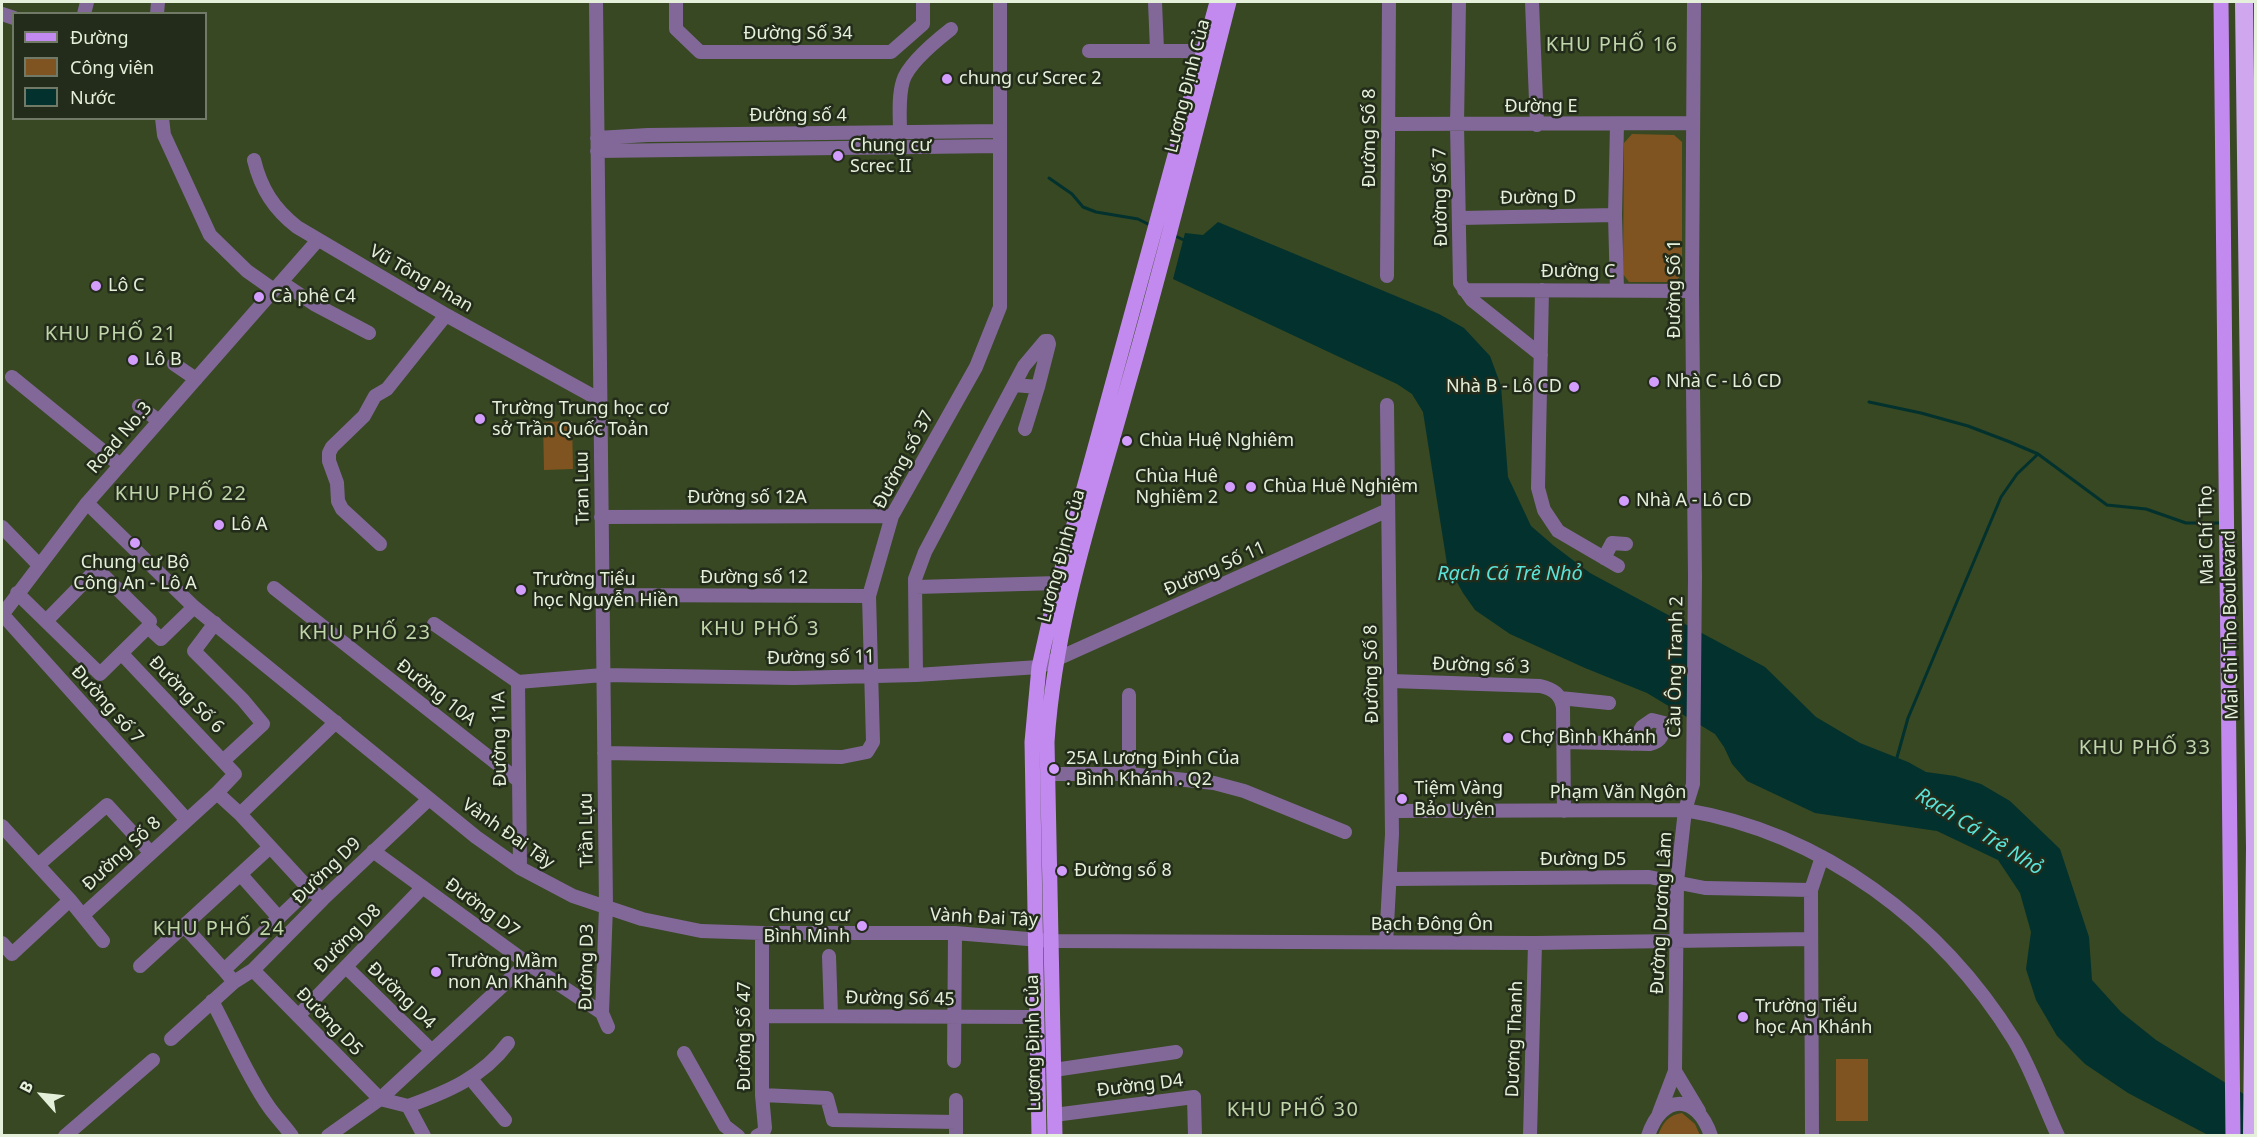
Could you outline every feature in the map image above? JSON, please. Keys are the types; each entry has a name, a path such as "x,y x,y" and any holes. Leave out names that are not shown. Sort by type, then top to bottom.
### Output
{"highway":[{"name":"Mai Chi Tho Boulevard","path":"2244,2 2255,794 2252,1136"}],"main road":[{"name":"Lương Định Của","path":"1055,1136 1048,774 1050,700 1072,584 1144,328 1203,51 1216,2"},
{"name":"Lương Định Của","path":"1039,1136 1032,742 1039,667 1058,583 1129,326 1178,175 1229,2"},
{"name":"Mai Chí Thọ","path":"2221,2 2233,1136"},
{"path":"2231,862 2255,862"}],"street":[{"name":"Tran Luu","path":"596,2 604,753"},
{"name":"Đường Số 34","path":"675,2 676,29 700,52 891,52 923,24 923,2"},
{"name":"Đường số 37","path":"604,753 842,757 867,752 873,742 869,596 892,516 976,367 1000,307 1000,2"},
{"path":"1155,2 1157,50"},
{"name":"Đường Số 8","path":"1387,276 1389,2"},
{"name":"Đường Số 7","path":"1459,2 1457,124 1460,282 1464,290"},
{"path":"1532,2 1537,125"},
{"name":"Đường Số 1","path":"1694,2 1692,291 1695,577"},
{"path":"900,133 901,92 904,78 951,28"},
{"path":"1089,51 1203,51"},
{"path":"162,120 164,135 210,235 247,271 369,333"},
{"name":"Đường E","path":"1389,124 1693,123"},
{"path":"1617,124 1615,215 1617,290"},
{"name":"Đường số 4","path":"597,144 648,135 1000,131"},
{"name":"Đường số 4","path":"597,144 1000,146"},
{"name":"Vũ Tông Phan","path":"254,160 262,186 276,209 297,227 446,315 600,400"},
{"name":"Đường D","path":"1460,218 1615,215"},
{"path":"277,286 318,240"},
{"name":"Road No.3","path":"2,615 87,504 277,286"},
{"path":"1464,290 1472,300 1541,355"},
{"name":"Đường C","path":"1464,290 1692,291"},
{"path":"1542,290 1538,488 1544,510 1558,531 1618,566"},
{"path":"380,544 342,509 338,501 337,483 329,460 329,453 332,447 364,416 375,396 387,389 446,315"},
{"path":"916,675 915,579 925,552 1024,366 1046,341 1049,344 1025,429"},
{"path":"174,364 196,380"},
{"path":"12,376 47,398 120,465"},
{"path":"1014,385 1038,387"},
{"name":"Đường Số 8","path":"1386,942 1392,811 1387,405"},
{"path":"139,406 159,421"},
{"name":"Vành Đai Tây","path":"87,504 194,606 428,800 520,868 553,887 642,920 681,928 762,933 955,933 1052,940"},
{"name":"Đường Số 11","path":"1039,667 1388,510"},
{"name":"Đường số 12A","path":"601,517 892,516"},
{"path":"2,527 39,565"},
{"path":"1604,558 1612,543 1626,544"},
{"path":"46,621 94,572 100,572 150,621 148,627"},
{"name":"Cầu Ông Tranh 2","path":"1693,758 1695,577"},
{"path":"916,587 1058,583"},
{"name":"Đường 10A","path":"274,588 519,782"},
{"name":"Đường Số 6","path":"17,593 100,674 148,627 161,639 194,606"},
{"name":"Đường số 12","path":"602,595 869,596"},
{"name":"Đường số 7","path":"2,615 186,819"},
{"name":"Đường Số 6","path":"122,654 223,761 263,724 243,700 194,651 215,623"},
{"path":"434,624 518,682 603,675"},
{"name":"Đường số 11","path":"603,675 794,678 916,675 1039,667"},
{"name":"Đường số 3","path":"1390,681 1540,686 1552,689 1560,698 1609,703"},
{"name":"Đường 11A","path":"518,682 520,868"},
{"path":"1129,695 1129,774"},
{"path":"1560,698 1563,708 1564,811"},
{"path":"240,814 336,722"},
{"path":"1563,742 1632,744"},
{"name":"Trần Lựu","path":"604,753 606,907"},
{"name":"Đường Dương Lâm","path":"1650,1131 1675,1071 1677,882 1685,810 1693,784 1693,758"},
{"name":"Đường Số 8","path":"83,915 235,774 223,761"},
{"path":"1048,774 1129,774 1214,783 1244,792 1345,832"},
{"path":"217,793 240,814 309,889 323,899"},
{"name":"Đường D9","path":"171,1039 234,982 253,970 323,899 428,800"},
{"path":"38,866 107,805 150,852"},
{"name":"Phạm Văn Ngôn","path":"1392,811 1685,810 1723,816 1786,839 1822,857 1887,898 1931,936 1973,982 2015,1043 2058,1136"},
{"path":"2,826 70,900 103,941"},
{"path":"140,966 270,847"},
{"name":"Đường D7","path":"373,851 527,963 602,1013"},
{"path":"1812,1136 1811,890 1822,857"},
{"path":"241,875 279,918"},
{"name":"Đường D5","path":"1390,879 1649,877 1705,888 1811,890"},
{"name":"Đường D8","path":"298,1016 423,887"},
{"path":"224,970 309,889"},
{"path":"2,943 7,959 70,900"},
{"name":"Đường D3","path":"606,907 602,1013 608,1027"},
{"path":"185,927 234,982"},
{"name":"Đường Số 47","path":"757,1136 763,1133 765,1128 762,1095 762,933"},
{"path":"954,1061 955,933"},
{"name":"Bạch Đông Ôn","path":"1052,940 1535,943 1811,939"},
{"name":"Dương Thanh","path":"1530,1136 1535,943"},
{"path":"829,956 831,1016"},
{"name":"Đường D4","path":"380,1099 527,963"},
{"name":"Đường D4","path":"346,967 432,1051"},
{"name":"Đường D5","path":"253,970 380,1099"},
{"path":"212,1001 246,1069 270,1108 292,1136"},
{"name":"Đường Số 45","path":"763,1016 1037,1017"},
{"path":"328,1136 380,1099 408,1106 443,1094 471,1079 497,1058 508,1042"},
{"path":"1054,1070 1176,1052"},
{"name":"Đường Số 47","path":"684,1053 725,1126 738,1136"},
{"path":"65,1136 153,1060"},
{"path":"1675,1071 1709,1128"},
{"path":"471,1079 505,1120"},
{"path":"762,1095 827,1098 833,1120 956,1129 956,1100"},
{"name":"Đường D4","path":"1054,1115 1194,1097 1195,1136"},
{"path":"1659,1113 1672,1104 1691,1106 1709,1128"},
{"path":"408,1106 424,1136"},
{"path":"1640,1136 1650,1131"}],"green space":[{"path":"1632,134 1674,135 1682,142 1682,274 1675,282 1629,282 1623,274 1624,143"},
{"path":"572,421 573,469 544,470 543,422"},
{"path":"1836,1059 1868,1059 1868,1121 1836,1121"},
{"path":"1682,1113 1695,1124 1700,1135 1658,1135 1667,1120"}],"water":[{"name":"Rạch Cá Trê Nhỏ","path":"1218,222 1439,314 1464,328 1490,356 1501,386 1508,477 1531,526 1590,573 1765,667 1816,717 1860,743 1908,762 1926,772 1955,776 1981,784 2010,801 2060,849 2089,937 2092,980 2121,1012 2156,1040 2255,1101 2255,1135 2208,1135 2128,1093 2085,1064 2057,1036 2036,1000 2026,969 2031,932 2020,893 1998,860 1937,831 1815,813 1747,781 1732,764 1715,734 1647,693 1510,634 1475,610 1447,564 1423,412 1412,394 1397,384 1173,279 1185,233 1203,235"}],"waterway":[{"name":"Rạch Cá Trê Nhỏ","path":"1049,178 1072,194 1083,207 1096,212 1138,219 1150,225"},
{"name":"Rạch Cá Trê Nhỏ","path":"1173,235 1186,241"},
{"path":"1869,402 1968,426 2038,454 2107,505 2146,509 2186,523 2220,523"},
{"path":"1896,761 1908,718 2001,497 2017,474 2038,454"}],"place":[{"name":"chung cư Screc 2","path":"947,79"},
{"name":"Chung cư Screc II","path":"838,156"},
{"name":"Lô C","path":"96,286"},
{"name":"Cà phê C4","path":"259,297"},
{"name":"Lô B","path":"133,360"},
{"name":"Nhà C - Lô CD","path":"1654,382"},
{"name":"Nhà B - Lô CD","path":"1574,387"},
{"name":"Trường Trung học cơ sở Trần Quốc Toản","path":"480,419"},
{"name":"Chùa Huệ Nghiêm","path":"1127,441"},
{"name":"Chùa Huê Nghiêm 2","path":"1230,487"},
{"name":"Chùa Huê Nghiêm","path":"1251,487"},
{"name":"Nhà A - Lô CD","path":"1624,501"},
{"name":"Lô A","path":"219,525"},
{"name":"Chung cư Bộ Công An - Lô A","path":"135,543"},
{"name":"Trường Tiểu học Nguyễn Hiền","path":"521,590"},
{"name":"Chợ Bình Khánh","path":"1508,738"},
{"name":"25A Lương Định Của . Bình Khánh . Q2","path":"1054,769"},
{"name":"Tiệm Vàng Bảo Uyên","path":"1402,799"},
{"name":"Đường số 8","path":"1062,871"},
{"name":"Chung cư Bình Minh","path":"862,926"},
{"name":"Trường Mầm non An Khánh","path":"436,972"},
{"name":"Trường Tiểu học An Khánh","path":"1743,1017"}],"district":[{"name":"KHU PHỐ 16","path":"1612,45"},
{"name":"KHU PHỐ 21","path":"111,334"},
{"name":"KHU PHỐ 22","path":"181,494"},
{"name":"KHU PHỐ 3","path":"760,629"},
{"name":"KHU PHỐ 23","path":"365,633"},
{"name":"KHU PHỐ 33","path":"2145,748"},
{"name":"KHU PHỐ 24","path":"219,929"},
{"name":"KHU PHỐ 30","path":"1293,1110"}]}
